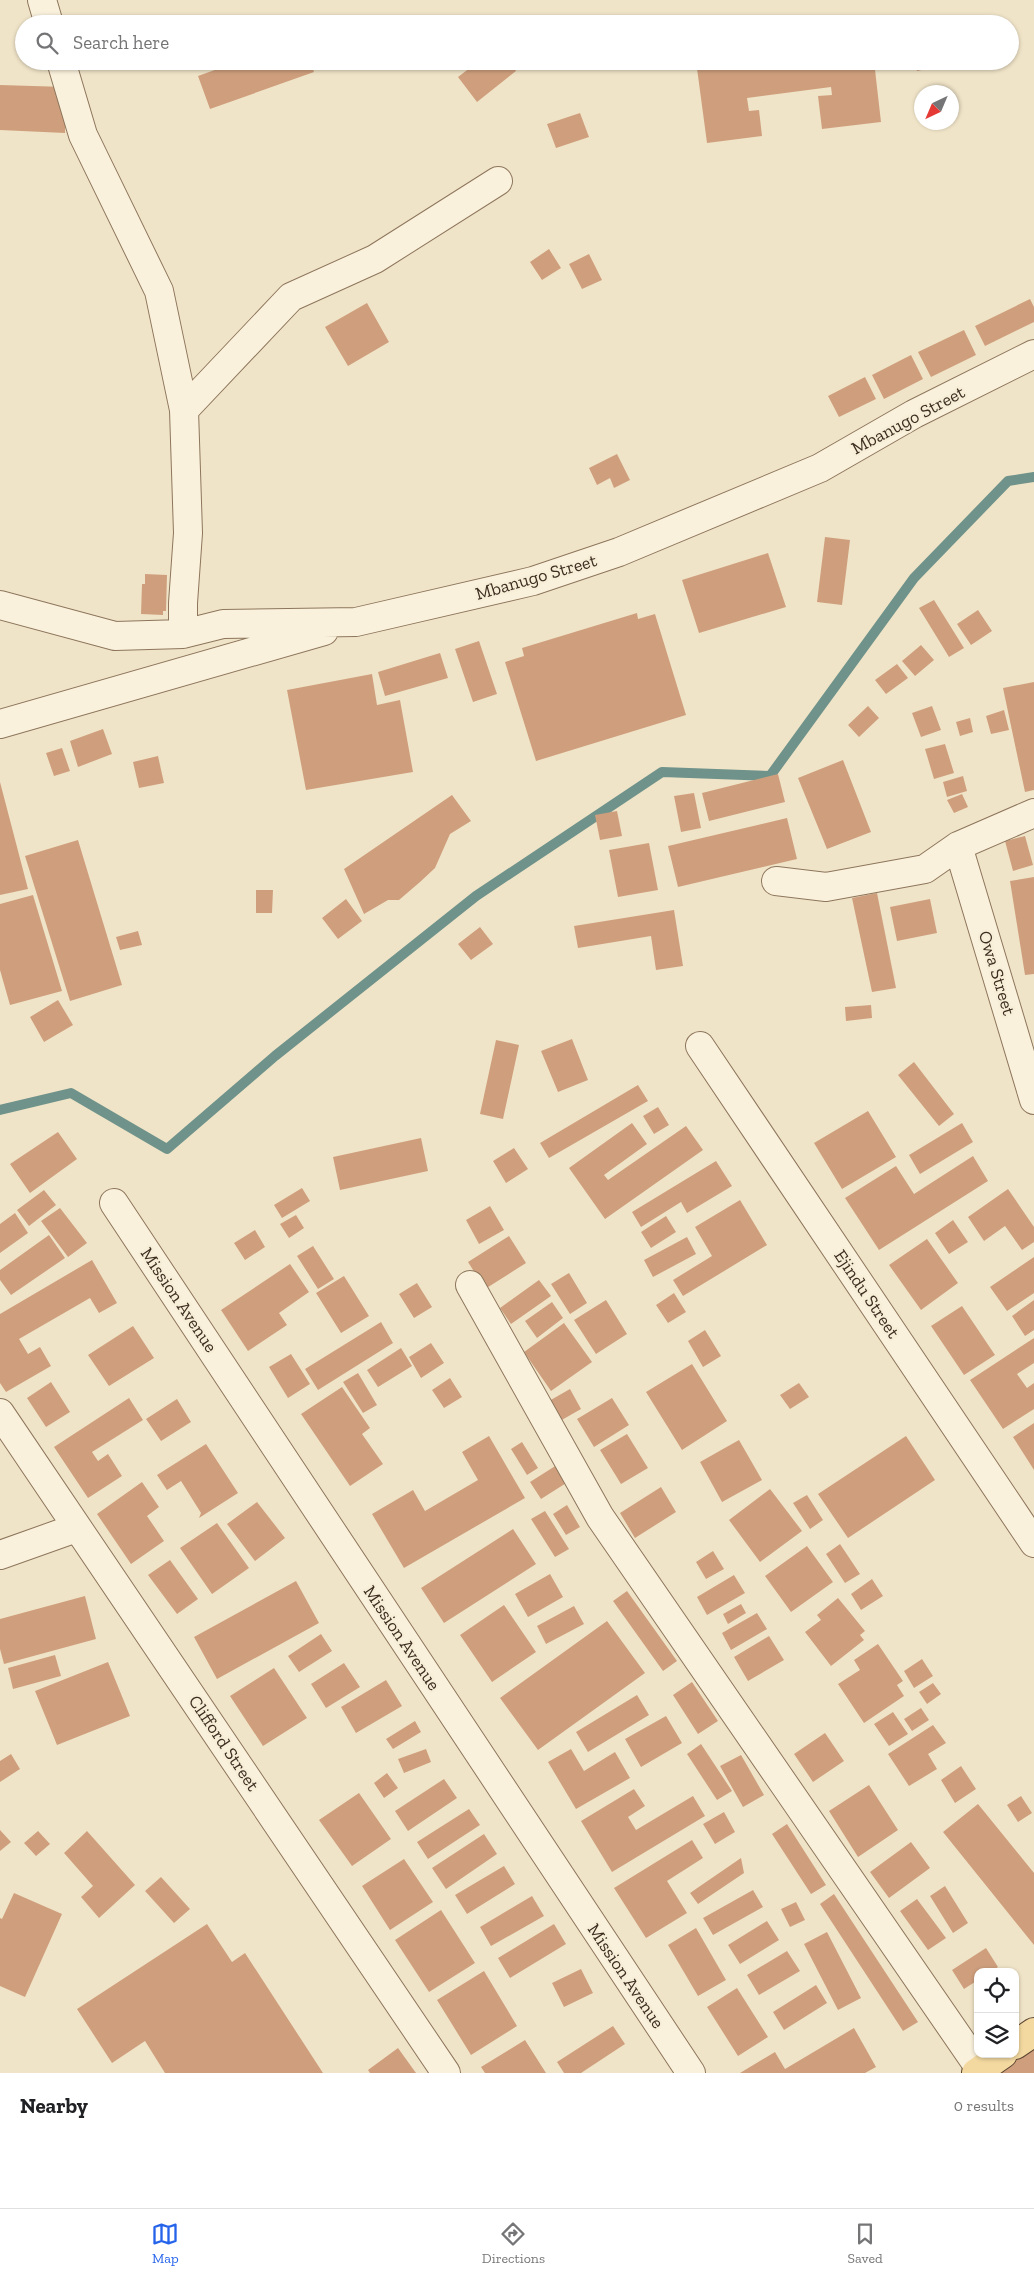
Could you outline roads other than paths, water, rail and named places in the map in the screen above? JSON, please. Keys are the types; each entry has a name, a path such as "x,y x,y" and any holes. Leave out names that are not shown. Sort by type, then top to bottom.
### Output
{"main road":[{"path":"1019,2043 1034,2032"},
{"path":"980,2072 998,2058"}],"street":[{"path":"42,0 46,15"},
{"path":"64,70 84,136 159,292 184,410 188,533 183,603 183,634"},
{"path":"184,410 291,297 375,259 498,181"},
{"name":"Mbanugo Street","path":"0,605 115,636 183,634 223,624 356,622 534,581 619,552 820,468 914,414 1034,354"},
{"path":"0,724 356,622"},
{"path":"776,881 826,887 925,869 958,846 1034,813"},
{"name":"Owa Street","path":"958,846 1034,1100"},
{"name":"Ejindu Street","path":"700,1046 1034,1543"},
{"name":"Mission Avenue","path":"114,1203 691,2073"},
{"path":"470,1285 600,1517 980,2072"},
{"name":"Clifford Street","path":"0,1413 446,2073"},
{"path":"0,1555 76,1528"}],"waterway":[{"path":"0,1110 71,1093 167,1149 275,1056 476,896 662,772 770,776 914,578 1008,481 1034,477"}]}
